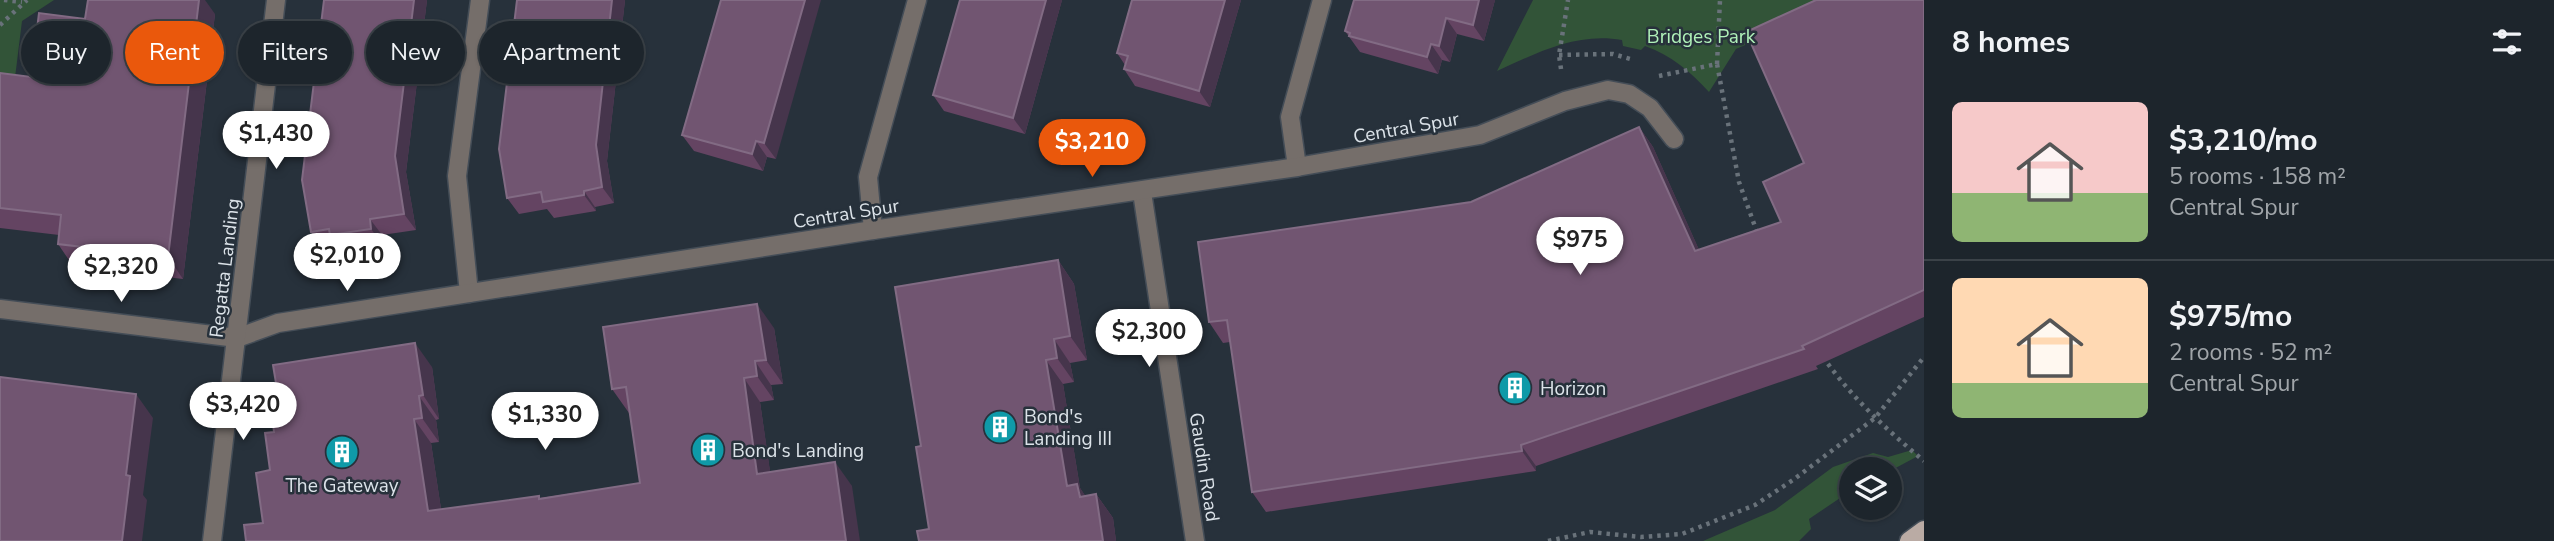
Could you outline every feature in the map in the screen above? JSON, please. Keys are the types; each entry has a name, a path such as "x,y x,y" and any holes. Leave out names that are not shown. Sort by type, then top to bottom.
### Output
{"main road":[{"path":"1909,541 1924,530"}],"street":[{"name":"Regatta Landing","path":"212,541 276,0"},
{"path":"469,293 457,176 480,0"},
{"path":"873,230 868,177 917,0"},
{"path":"1297,167 1290,117 1321,0"},
{"name":"Central Spur","path":"0,309 237,338 278,323 873,230 1142,192 1480,135 1565,101 1608,90 1629,94"},
{"path":"1629,94 1650,108 1674,139"},
{"name":"Gaudin Road","path":"1142,192 1195,541"}],"path":[{"path":"4,0 24,1"},
{"path":"1565,101 1559,55 1568,0"},
{"path":"1720,0 1717,64 1739,183 1761,241"},
{"path":"0,25 24,1"},
{"path":"1629,94 1662,74 1717,64"},
{"path":"1816,348 1875,418 1924,461"},
{"path":"1548,541 1590,532 1641,537 1682,534 1755,505 1875,418 1924,358"}],"green space":[{"path":"0,0 54,0 21,21 0,199"},
{"name":"Bridges Park","path":"1533,0 1849,0 1736,49 1709,92 1688,71 1663,54 1645,46 1641,50 1623,46 1622,40 1605,38 1557,46 1497,71"},
{"path":"1912,450 1918,456 1902,465 1902,457 1888,457"},
{"path":"1873,453 1888,457 1862,457"},
{"path":"1839,465 1839,499 1809,519 1811,529 1799,541 1703,541 1775,510"}],"building":[{"path":"88,0 199,0 196,21 125,21 125,84 189,84 168,257 58,244 61,215 0,208 0,73 21,76 21,84 111,84 111,21 38,21 39,13 85,19"},
{"path":"324,0 414,0 411,21 366,21 366,84 404,84 395,156 404,214 370,219 371,229 330,235 329,229 311,232 302,180 314,84 352,84 352,21 321,21"},
{"path":"517,0 612,0 610,21 514,21"},
{"path":"721,0 805,0 764,143 756,141 752,154 682,135"},
{"path":"960,0 1046,0 1013,118 933,95"},
{"path":"1132,0 1225,0 1199,91 1124,69 1128,56 1117,53"},
{"path":"1354,0 1479,0 1473,25 1446,18 1439,46 1431,44 1427,57 1349,36 1350,33 1345,31"},
{"path":"1816,0 1924,0 1924,290 1802,346 1804,349 1521,445 1522,451 1252,492 1227,320 1209,322 1198,242 1471,202 1639,127 1695,251 1781,222 1763,182 1804,163 1746,32"},
{"path":"507,84 603,84 596,145 602,187 584,191 584,195 543,202 541,192 507,198 499,149"},
{"name":"Bond's Landing III","path":"1058,260 1070,336 1054,339 1057,358 1046,360 1067,486 1077,484 1080,497 1096,494 1103,541 919,541 917,531 929,529 916,447 921,446 895,287"},
{"path":"757,304 766,360 755,361 757,376 744,378 757,474 835,462 846,541 246,541 244,525 263,523 256,473 270,470 265,433 274,432 271,408 280,407 273,365 415,343 423,395 419,396 422,418 414,419 428,511 539,496 539,499 640,483 626,387 612,389 603,327"},
{"path":"0,377 136,394 126,475 130,476 122,541 0,541"}],"place":[{"name":"Horizon","path":"1515,388"},
{"name":"Bond's Landing III","path":"1000,427"},
{"name":"Bond's Landing","path":"708,450"},
{"name":"The Gateway","path":"342,452"}]}
